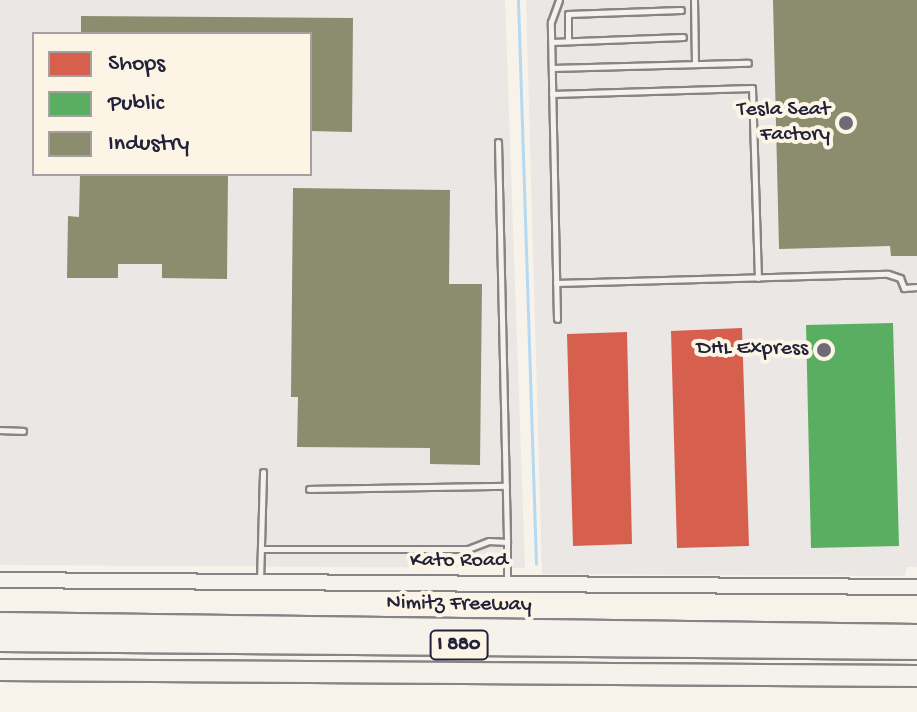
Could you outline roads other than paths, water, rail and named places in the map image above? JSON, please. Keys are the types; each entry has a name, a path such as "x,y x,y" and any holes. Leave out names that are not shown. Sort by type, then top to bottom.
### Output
{"highway":[{"name":"Nimitz Freeway","path":"0,623 917,635"},
{"name":"I 880","path":"0,641 917,649"},
{"name":"I 880","path":"0,670 917,676"}],"street":[{"name":"Kato Road","path":"0,580 917,587"}],"lane":[{"path":"557,319 552,42 559,0"},
{"path":"694,0 695,64"},
{"path":"568,41 568,14 681,10"},
{"path":"552,42 683,37"},
{"path":"552,68 748,63"},
{"path":"552,94 752,88 758,278"},
{"path":"498,142 507,584"},
{"path":"556,283 888,274 900,278 904,288 917,287"},
{"path":"0,430 23,431"},
{"path":"260,582 263,472"},
{"path":"309,489 506,486"},
{"path":"261,549 468,549 489,541 507,542"}],"waterway":[{"path":"518,0 536,564"}],"place":[{"name":"Tesla Seat Factory","path":"846,123"},
{"name":"DHL Express","path":"824,350"}]}
